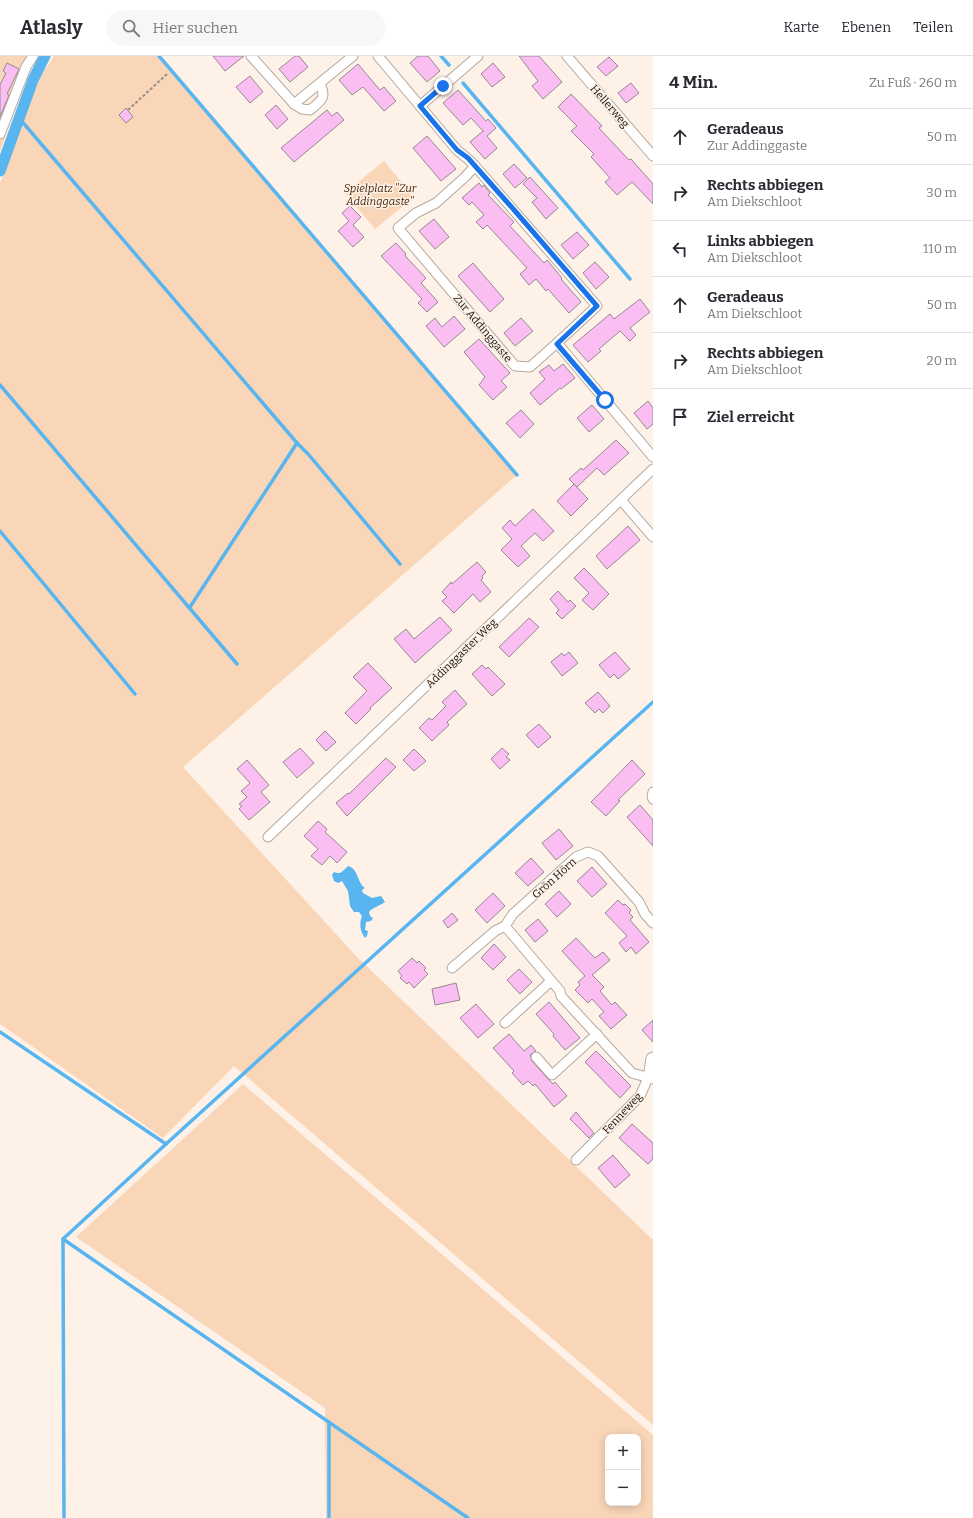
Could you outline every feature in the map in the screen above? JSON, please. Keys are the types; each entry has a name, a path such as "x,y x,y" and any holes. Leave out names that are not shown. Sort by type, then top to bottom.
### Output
{"street":[{"path":"0,134 26,67 33,56"},
{"path":"252,56 294,104 302,109 310,110 322,100 324,91 320,84"},
{"path":"294,104 353,56"},
{"path":"378,56 457,150 468,158 475,166"},
{"path":"420,106 478,56"},
{"name":"Hellerweg","path":"567,56 653,156"},
{"name":"Zur Addinggaste","path":"475,166 597,306 530,368 515,366 398,228 416,213 436,203 475,166"},
{"path":"557,344 653,457"},
{"name":"Addinggaster Weg","path":"268,837 653,469"},
{"path":"621,500 653,537"},
{"path":"653,792 653,799"},
{"name":"Grön Hörn","path":"452,968 495,931 505,926 513,914 576,857 588,852 598,856 639,902 645,914 653,923"},
{"path":"505,926 551,981 566,1002 587,1025 592,1028 632,1072 650,1078"},
{"path":"504,1023 551,981"},
{"path":"536,1057 552,1074 597,1034"},
{"name":"Fenneweg","path":"576,1160 640,1096 650,1078 653,1057"}],"path":[{"path":"128,110 167,74"}],"green space":[{"path":"0,56 38,56 19,95 0,152"},
{"path":"54,56 157,56 517,475 183,767 357,957 653,1240 653,1425 234,1066 163,1138 0,1024 0,183 40,77"},
{"name":"Spielplatz \"Zur Addinggaste\"","path":"384,161 414,197 375,229 345,193"},
{"path":"243,1084 653,1435 653,1518 326,1518 325,1408 76,1237"}],"water":[{"path":"348,866 356,872 360,882 365,888 362,890 363,893 372,898 381,896 385,902 369,912 370,916 373,918 371,921 366,922 365,930 368,931 365,938 360,927 362,916 359,912 354,912 350,906 348,891 342,881 338,883 334,881 332,875 334,872 342,872"}],"building":[{"path":"213,56 244,56 225,71"},
{"path":"295,56 299,56 308,67 290,82 279,69"},
{"path":"418,56 428,56 440,71 427,82 410,63"},
{"path":"519,56 539,56 562,82 543,99 532,86 538,81"},
{"path":"609,57 618,66 606,76 597,67"},
{"path":"7,63 19,69 7,94 9,95 0,117 0,85 6,73 3,71"},
{"path":"493,63 505,77 492,87 481,74"},
{"path":"358,64 380,90 384,87 396,101 384,111 363,87 352,95 339,80"},
{"path":"250,76 263,92 250,103 236,87"},
{"path":"631,83 639,93 626,103 618,93"},
{"path":"458,90 486,121 488,119 496,128 487,136 497,148 485,159 470,142 483,131 484,132 471,118 463,125 443,103"},
{"path":"571,94 602,126 599,128 629,160 631,159 653,184 653,204 632,182 617,195 605,182 610,178 591,157 594,154 571,131 577,126 558,107"},
{"path":"276,105 288,119 277,129 265,115"},
{"path":"126,108 133,117 126,123 119,115"},
{"path":"327,110 332,116 337,112 344,120 294,162 281,148"},
{"path":"427,136 456,169 441,181 413,148"},
{"path":"514,164 527,178 515,188 503,174"},
{"path":"530,177 558,208 546,219 532,202 537,198 523,184"},
{"path":"479,183 482,187 484,185 490,193 488,195 514,222 510,226 544,263 547,260 581,302 569,313 548,289 546,291 536,279 529,285 520,274 527,268 487,225 483,229 476,222 484,215 472,202 469,205 462,198"},
{"path":"350,206 361,217 353,225 364,237 353,247 338,231 349,221 342,213"},
{"path":"434,219 449,237 435,249 419,231"},
{"path":"577,232 589,245 573,259 561,245"},
{"path":"396,243 406,254 405,255 407,258 426,278 421,283 438,302 427,312 418,303 422,299 381,256"},
{"path":"595,262 609,277 596,289 583,273"},
{"path":"473,263 504,299 490,312 458,276"},
{"path":"640,299 650,312 630,328 636,335 630,341 620,331 599,349 601,351 588,362 573,345 610,314 614,319"},
{"path":"454,316 465,329 444,347 426,326 435,318 442,327"},
{"path":"521,318 533,331 515,346 504,333"},
{"path":"479,339 510,373 501,381 507,387 493,400 479,385 485,377 464,352"},
{"path":"563,364 575,378 561,389 560,388 540,405 530,393 545,379 539,372 549,365 554,371"},
{"path":"648,401 653,408 653,424 647,429 634,413"},
{"path":"592,405 604,419 589,432 577,418"},
{"path":"521,410 534,424 520,438 506,423"},
{"path":"616,440 629,453 604,475 597,468 577,487 569,479 581,468 583,470"},
{"path":"574,484 588,499 571,516 557,501"},
{"path":"533,509 554,531 543,541 535,533 521,546 530,556 518,567 501,550 512,539 502,528 510,520 515,526"},
{"path":"628,526 640,540 607,569 596,556"},
{"path":"477,562 486,572 482,576 483,578 481,580 491,592 480,602 473,594 454,613 442,601 447,597 442,592 451,582 452,584"},
{"path":"584,568 609,594 593,610 582,600 589,593 574,578"},
{"path":"558,591 568,602 570,600 576,606 562,619 556,613 559,610 550,599"},
{"path":"440,617 452,630 415,663 394,639 406,629 414,639"},
{"path":"529,618 539,627 509,657 499,647"},
{"path":"569,652 578,663 562,676 551,662 562,653 564,656"},
{"path":"615,652 630,669 618,679 614,674 610,678 599,665"},
{"path":"368,663 392,688 370,708 371,709 356,724 345,713 367,691 353,677"},
{"path":"482,665 486,669 488,667 505,684 492,696 472,674"},
{"path":"455,690 467,704 447,722 449,725 432,741 419,728 429,718 432,720 446,706 442,702"},
{"path":"598,692 610,706 603,713 599,709 595,713 585,703"},
{"path":"539,724 551,737 538,748 526,735"},
{"path":"325,731 336,742 326,751 316,740"},
{"path":"300,748 314,763 297,778 283,762"},
{"path":"502,748 509,754 506,757 510,760 500,769 491,759"},
{"path":"414,749 426,761 414,771 403,760"},
{"path":"386,758 396,767 347,816 336,803 348,793 349,794"},
{"path":"247,760 269,785 261,792 270,802 249,820 239,809 242,806 239,804 247,797 241,791 250,783 237,769"},
{"path":"632,760 645,774 618,800 620,801 606,816 591,802"},
{"path":"640,805 653,820 653,846 627,817"},
{"path":"318,821 327,829 325,832 347,852 337,863 330,856 322,865 311,856 318,849 304,836"},
{"path":"559,829 573,846 556,860 542,843"},
{"path":"531,858 544,872 528,886 515,873"},
{"path":"592,867 607,884 592,897 577,881"},
{"path":"559,891 571,904 557,917 545,904"},
{"path":"493,893 505,906 487,923 475,910"},
{"path":"618,900 631,910 629,913 633,917 630,920 649,942 636,954 631,947 626,952 619,943 627,936 605,913"},
{"path":"452,913 458,920 448,928 443,921"},
{"path":"538,919 548,931 535,942 525,930"},
{"path":"576,938 595,958 603,952 610,960 592,975 604,987 600,991 612,1005 615,1002 627,1015 611,1029 599,1016 604,1012 592,999 588,1003 575,990 580,985 578,982 585,976 562,951"},
{"path":"494,944 506,957 493,970 481,958"},
{"path":"412,958 417,963 419,961 426,968 424,970 428,974 414,988 409,982 407,984 400,978 402,976 398,971"},
{"path":"519,969 532,982 520,994 507,980"},
{"path":"456,983 460,1000 435,1005 432,989"},
{"path":"549,1002 580,1038 565,1050 553,1036 554,1034 536,1014"},
{"path":"476,1004 494,1024 478,1038 460,1018"},
{"path":"653,1020 653,1042 642,1030"},
{"path":"509,1034 524,1051 531,1045 536,1051 530,1055 532,1061 553,1084 555,1082 567,1096 554,1107 535,1084 533,1086 528,1081 523,1085 512,1073 514,1071 493,1048"},
{"path":"596,1051 631,1086 620,1098 585,1062"},
{"path":"576,1112 594,1133 589,1138 570,1119"},
{"path":"632,1124 653,1143 653,1159 648,1164 619,1138"},
{"path":"613,1155 630,1175 615,1188 598,1168"}],"waterway":[{"path":"0,171 33,80 45,56"},
{"path":"159,56 517,475"},
{"path":"441,56 449,65"},
{"path":"463,83 630,279"},
{"path":"19,118 297,443 190,607"},
{"path":"0,385 237,664"},
{"path":"297,443 309,455 400,564"},
{"path":"0,531 135,694"},
{"path":"0,1032 166,1144 653,702"},
{"path":"64,1518 63,1239 166,1144"},
{"path":"63,1239 468,1518"},
{"path":"329,1422 329,1518"}],"route":[{"path":"443,86 420,106 457,150 468,158 515,211 597,306 557,344 605,400"}]}
